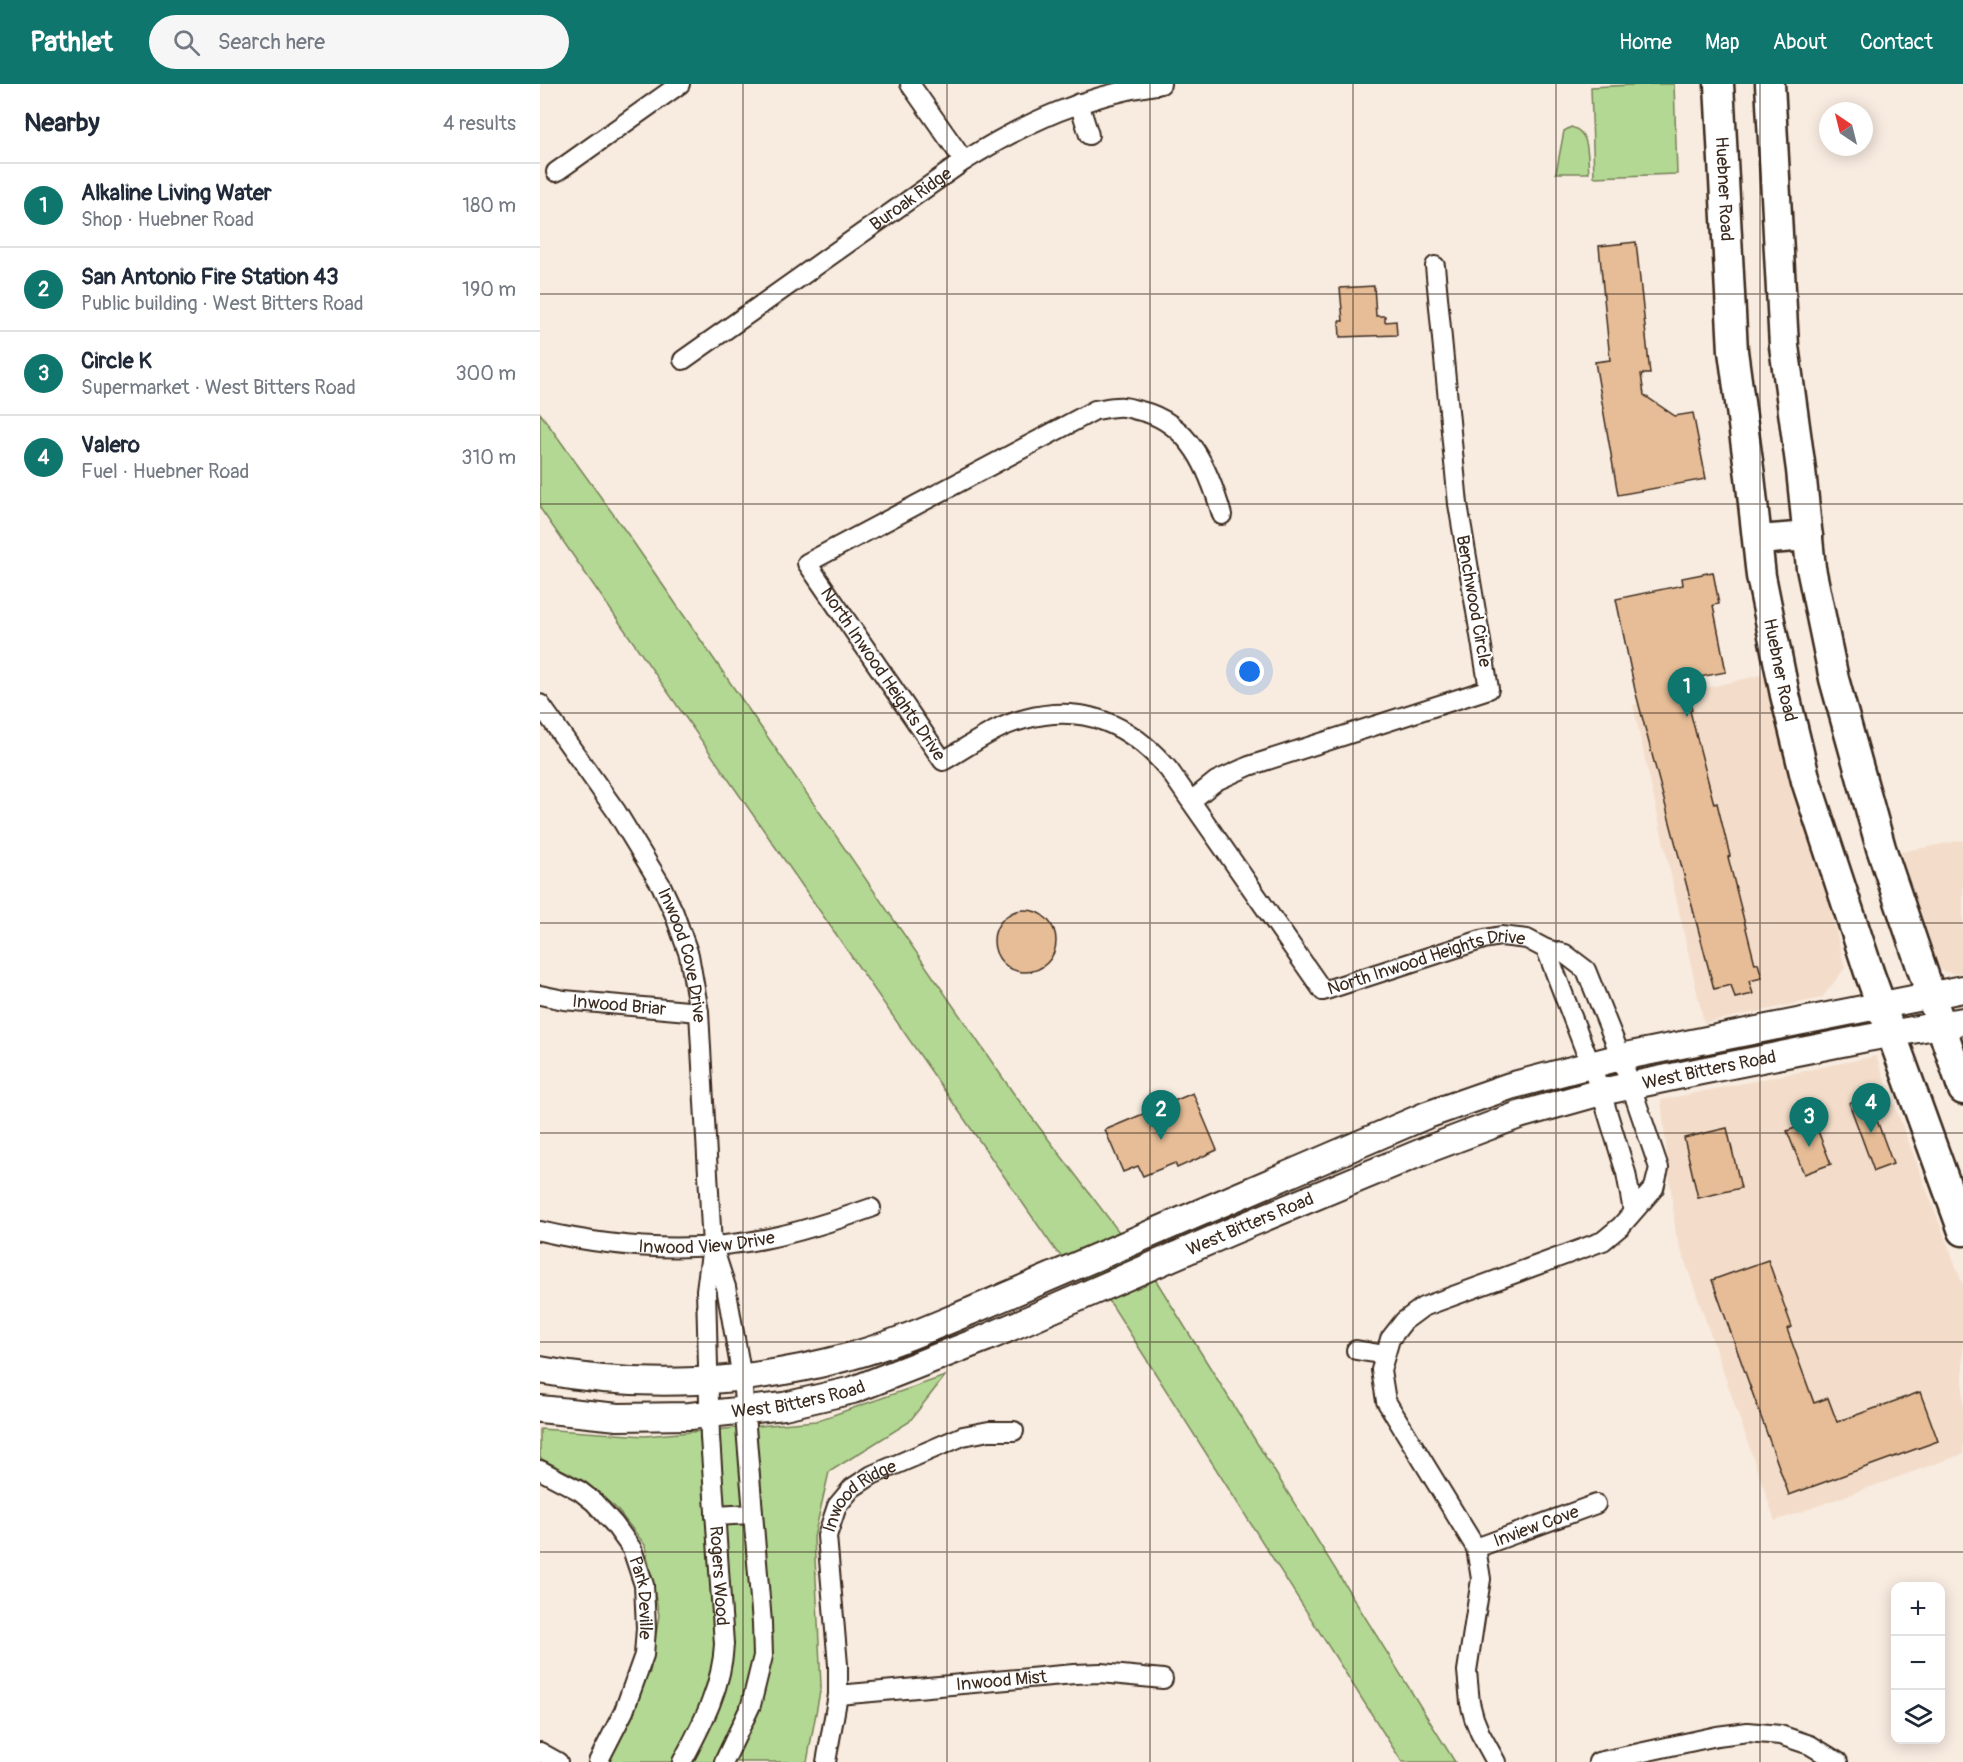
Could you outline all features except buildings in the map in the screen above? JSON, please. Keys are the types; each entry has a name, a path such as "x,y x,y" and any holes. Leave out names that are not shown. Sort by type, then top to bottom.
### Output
{"main road":[{"name":"Huebner Road","path":"1719,84 1733,351 1763,587 1784,691 1806,781 1881,1004 1963,1231"},
{"path":"1770,84 1784,346 1801,470 1811,568 1834,679 1881,848 1930,995 1952,1023 1963,1090"},
{"path":"1758,540 1808,536"},
{"name":"West Bitters Road","path":"540,1370 564,1375 621,1380 689,1383 777,1373 852,1356 910,1336 1427,1115 1510,1086 1621,1056 1963,988"},
{"name":"West Bitters Road","path":"540,1409 618,1417 690,1416 784,1406 853,1389 986,1338 1230,1232 1434,1147 1519,1115 1632,1085 1952,1023"}],"street":[{"path":"556,172 680,84"},
{"path":"910,84 964,161"},
{"name":"Buroak Ridge","path":"683,360 964,161 1003,136 1046,115 1079,103 1161,84"},
{"path":"1079,103 1089,135"},
{"name":"Benchwood Circle","path":"1191,801 1216,781 1249,766 1489,689 1458,504 1435,266"},
{"name":"North Inwood Heights Drive","path":"1222,514 1213,483 1199,458 1179,431 1157,415 1122,406 1095,410 807,563 943,760 999,729 1024,719 1051,714 1079,715 1106,722 1130,733 1152,750 1191,801 1323,992 1484,939 1501,936 1527,939 1546,949 1566,954 1586,970 1632,1085 1656,1157"},
{"name":"Inwood Cove Drive","path":"540,704 616,812 661,885 689,955 699,1012 712,1246 706,1290 708,1381"},
{"name":"North Inwood Heights Drive","path":"1546,949 1601,1092 1623,1164 1633,1211"},
{"path":"1561,990 1590,980"},
{"name":"Inwood Briar","path":"540,994 564,1000 699,1012"},
{"path":"1496,1762 1480,1733 1470,1703 1467,1671 1481,1579 1476,1548 1386,1401 1381,1370 1390,1340 1404,1321 1424,1307 1603,1241 1621,1226 1654,1188 1659,1168 1656,1157 1623,1164"},
{"name":"Inwood View Drive","path":"540,1231 642,1247 712,1246 767,1238 823,1225 871,1208"},
{"name":"Inwood Cove Drive","path":"712,1246 726,1287 742,1378 745,1410"},
{"path":"706,1306 729,1303"},
{"path":"1356,1350 1385,1355"},
{"name":"Rogers Wood","path":"682,1762 716,1692 723,1660 724,1644 708,1381"},
{"name":"Rogers Wood","path":"724,1762 751,1705 763,1656 745,1410"},
{"name":"Inwood Ridge","path":"826,1762 838,1695 838,1665 828,1536 837,1506 852,1488 872,1475 963,1436 989,1431 1014,1431"},
{"name":"Park Deville","path":"540,1470 580,1491 594,1502 614,1524 632,1549 644,1585 646,1628 644,1655 624,1711 598,1762"},
{"name":"Inview Cove","path":"1476,1548 1596,1504"},
{"path":"716,1516 752,1514"},
{"name":"Inwood Mist","path":"838,1695 1074,1674 1101,1673 1163,1679"},
{"path":"1598,1762 1717,1736 1748,1732 1780,1735 1810,1745 1838,1762"},
{"path":"540,1752 558,1762"}],"shaded area":[{"path":"1774,672 1845,968 1822,998 1704,1023 1633,705"},
{"path":"1963,840 1963,973 1953,974 1940,970 1931,958 1901,852"},
{"path":"1876,1056 1963,1285 1963,1454 1775,1521 1676,1235 1661,1100"}],"green space":[{"path":"1674,84 1677,174 1594,177 1591,87"},
{"path":"1571,127 1582,134 1585,139 1589,173 1556,173 1564,131"},
{"path":"540,413 629,536 1014,1094 1157,1282 1455,1762 1402,1762 1112,1305 1056,1251 540,508"},
{"path":"945,1376 909,1422 829,1472 814,1537 821,1686 807,1762 605,1762 650,1672 659,1615 645,1545 616,1508 584,1481 540,1458 540,1429 645,1436 816,1421"}],"place":[{"name":"Alkaline Living Water","path":"1687,717"},
{"name":"Valero","path":"1871,1133"},
{"name":"San Antonio Fire Station 43","path":"1161,1140"},
{"name":"Circle K","path":"1809,1147"}]}
